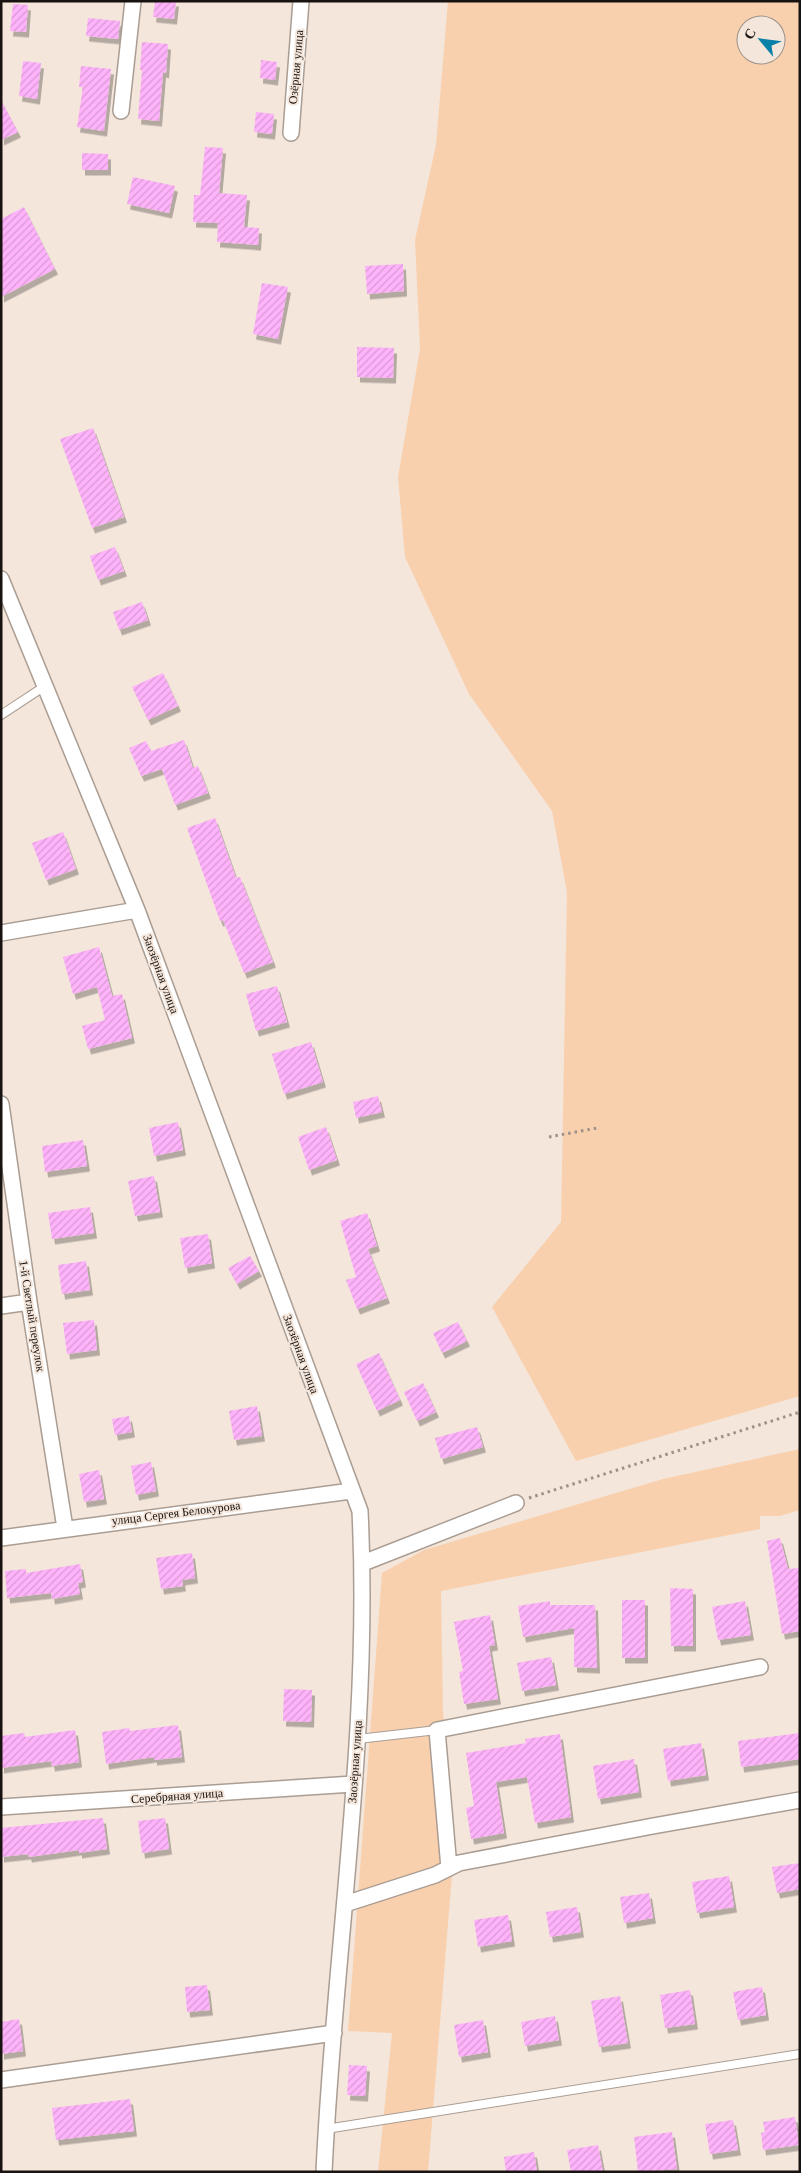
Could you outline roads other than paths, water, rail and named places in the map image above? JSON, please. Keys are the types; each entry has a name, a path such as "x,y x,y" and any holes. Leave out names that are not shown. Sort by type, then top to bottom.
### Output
{"street":[{"path":"121,111 133,1"},
{"name":"Озёрная улица","path":"291,133 302,1"},
{"name":"Заозёрная улица","path":"1,579 137,910 360,1511 363,1563 358,1739 324,2172"},
{"path":"1,933 137,910"},
{"name":"1-й Светлый переулок","path":"1,1104 29,1302 65,1528"},
{"path":"1,1306 29,1302"},
{"name":"улица Сергея Белокурова","path":"1,1538 351,1491"},
{"path":"363,1563 516,1503"},
{"path":"449,1868 437,1730 760,1667"},
{"name":"Серебряная улица","path":"1,1807 353,1784"},
{"path":"345,1904 435,1875 459,1863 800,1800"},
{"path":"1,2080 334,2033"}],"lane":[{"path":"1,715 45,686"},
{"path":"358,1739 437,1730"},
{"path":"326,2129 800,2054"}]}
